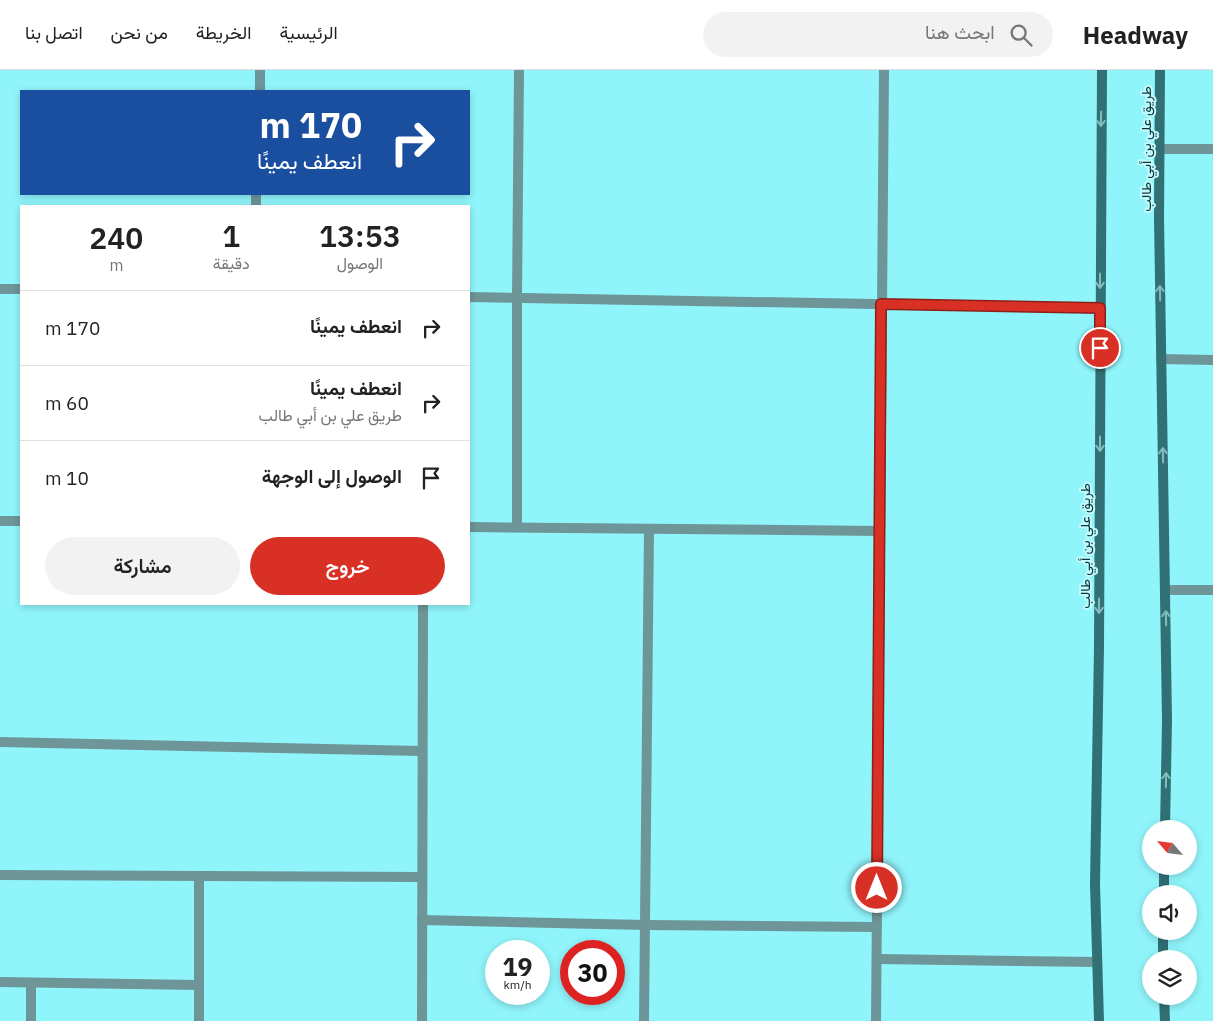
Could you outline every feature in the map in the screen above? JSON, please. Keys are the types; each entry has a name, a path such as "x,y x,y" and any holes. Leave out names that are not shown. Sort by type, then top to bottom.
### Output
{"main road":[{"name":"طريق علي بن أبي طالب","path":"1099,1021 1095,884 1099,647 1102,70"},
{"name":"طريق علي بن أبي طالب","path":"1160,70 1161,359 1167,720 1165,820"},
{"path":"1164,1005 1165,1021"}],"street":[{"path":"260,70 260,90"},
{"path":"517,527 519,70"},
{"path":"876,1021 884,70"},
{"path":"1159,149 1213,149"},
{"path":"0,289 20,289"},
{"path":"470,297 1100,308"},
{"path":"1161,359 1213,360"},
{"path":"0,521 20,521"},
{"path":"470,526 880,531"},
{"path":"644,1021 649,529"},
{"path":"1165,590 1213,590"},
{"path":"422,1021 423,605"},
{"path":"0,742 422,751"},
{"path":"0,874 422,877"},
{"path":"199,876 199,1021"},
{"path":"422,920 645,925 877,927"},
{"path":"877,959 1097,962"},
{"path":"0,982 199,985"},
{"path":"31,983 31,1021"}],"route":[{"path":"877,888 881,304 1100,308 1100,348"}]}
